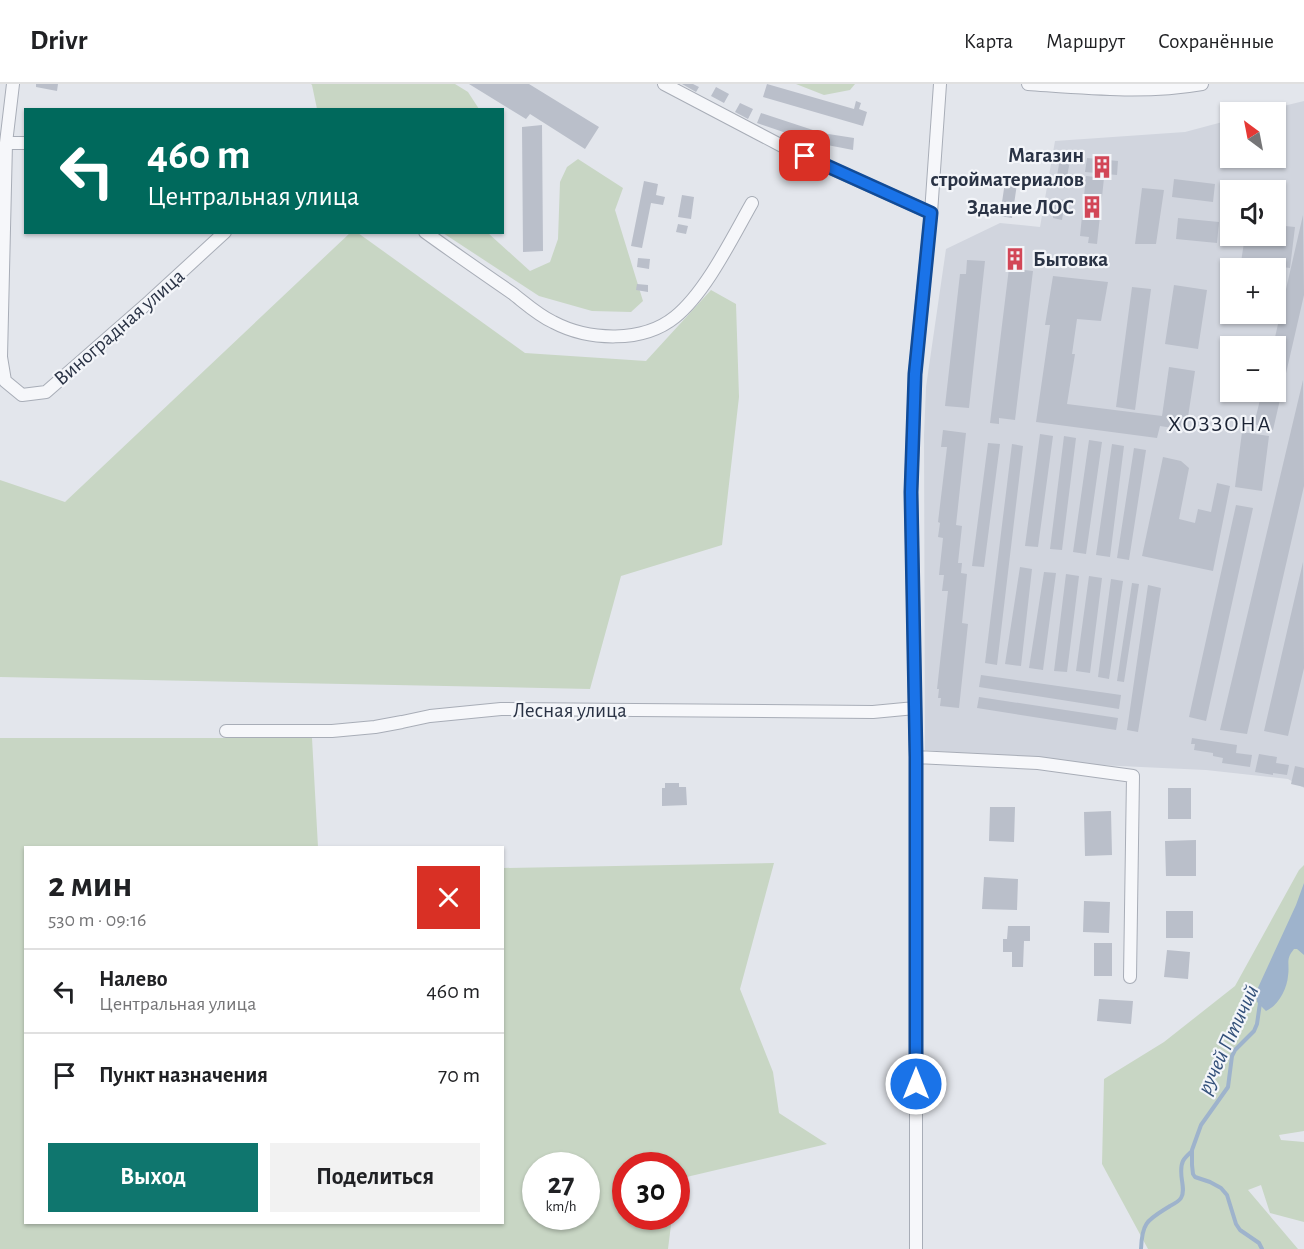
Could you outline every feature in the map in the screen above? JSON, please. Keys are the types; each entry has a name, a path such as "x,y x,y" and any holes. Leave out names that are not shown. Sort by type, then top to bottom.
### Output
{"street":[{"path":"664,84 784,147 931,213"},
{"path":"916,1249 916,757 911,492 915,374 931,213 940,84"},
{"path":"1028,84 1136,89 1202,84"},
{"name":"Виноградная улица","path":"13,90 6,143 1,357 5,381 22,394 46,392 150,302 220,234"},
{"path":"6,143 24,143"},
{"path":"428,234 553,322 583,333 620,337 654,330 675,316 699,291 752,203"},
{"name":"Лесная улица","path":"226,731 332,731 393,724 430,716 501,710 873,712 915,708"},
{"path":"916,757 1038,763 1133,776 1130,977"}],"shaded area":[{"path":"1304,101 1304,788 1288,779 1206,770 1098,765 925,750 924,435 926,387 946,249 1000,223 1040,227 1055,141 1185,132 1220,123 1220,168 1286,168 1286,105"}],"green space":[{"path":"455,84 468,92 478,108 317,108 312,85"},
{"path":"796,84 855,84 850,90 824,95"},
{"path":"578,159 623,188 615,210 643,301 631,312 592,311 539,296 445,234 489,234 530,271 550,262 558,239 560,182 567,167"},
{"path":"349,234 359,234 525,353 646,361 711,290 736,304 739,397 722,545 621,576 590,689 0,677 0,480 65,502"},
{"path":"0,738 312,738 318,846 24,846 24,1224 504,1224 504,868 774,863 740,989 773,1072 779,1113 827,1144 690,1176 690,1152 612,1152 612,1230 670,1230 668,1249 0,1249"},
{"path":"1304,865 1304,1131 1279,1135 1281,1140 1304,1142 1304,1222 1270,1213 1261,1185 1248,1190 1298,1249 1148,1249 1102,1164 1104,1079 1164,1042 1235,986 1299,870"}],"water":[{"path":"1304,883 1304,955 1297,949 1291,953 1284,991 1278,1001 1266,1011 1257,1002 1256,992"}],"building":[{"path":"36,84 58,84 57,91 36,87"},
{"path":"469,84 529,84 599,127 585,149 530,114 526,119"},
{"path":"682,84 693,84 699,87 696,92"},
{"path":"767,84 854,109 856,101 861,103 859,109 867,112 863,126 763,97"},
{"path":"716,87 729,94 724,103 711,96"},
{"path":"740,103 753,109 748,119 735,112"},
{"path":"761,113 822,133 854,138 853,150 822,144 757,123"},
{"path":"542,125 543,251 523,252 522,127"},
{"path":"813,146 827,153 824,158 810,151"},
{"path":"1061,153 1071,155 1065,188 1055,187"},
{"name":"Магазин стройматериалов","path":"1087,158 1118,161 1117,175 1085,172"},
{"path":"1006,175 1018,177 1012,218 1000,216"},
{"name":"Здание ЛОС","path":"1086,176 1104,178 1097,244 1088,243 1089,237 1080,236"},
{"path":"1174,179 1215,184 1213,202 1172,197"},
{"path":"644,181 658,184 656,195 665,197 663,205 651,203 642,248 631,246"},
{"path":"1142,188 1164,190 1156,244 1135,244"},
{"path":"682,195 694,197 691,219 678,217"},
{"path":"1055,199 1065,200 1062,220 1053,218"},
{"path":"1303,215 1304,295 1286,373 1286,336 1275,336 1278,324 1286,324 1286,289"},
{"path":"1178,218 1219,222 1217,243 1176,239"},
{"path":"678,224 688,226 686,234 676,232"},
{"path":"1286,226 1295,227 1290,268 1286,268 1286,258 1242,258 1243,246 1286,246"},
{"name":"Бытовка","path":"1010,256 1021,257 1020,263 1010,262"},
{"path":"638,258 650,259 649,269 637,267"},
{"path":"967,260 985,261 969,408 945,406 960,274 966,274"},
{"path":"1009,268 1033,271 1015,420 999,418 999,424 990,423"},
{"path":"1053,276 1108,282 1101,321 1077,319 1072,354 1075,354 1067,404 1162,416 1169,367 1195,371 1186,430 1160,426 1157,438 1036,422 1050,325 1045,325"},
{"path":"637,284 648,285 648,292 636,290"},
{"path":"1174,285 1207,290 1198,349 1165,344"},
{"path":"1132,287 1151,289 1135,410 1116,407"},
{"path":"1303,380 1304,486 1247,734 1220,730"},
{"path":"1260,402 1279,402 1273,430 1254,424"},
{"path":"943,430 966,433 956,525 962,526 958,563 962,563 961,573 967,574 962,623 968,624 959,708 940,706 941,698 938,698 939,689 937,689 948,591 942,591 944,575 939,575 943,538 938,537 940,523 938,522 947,447 941,447"},
{"path":"1242,432 1269,436 1262,491 1235,487"},
{"path":"1040,434 1053,436 1038,547 1025,546"},
{"path":"1064,436 1076,438 1062,550 1050,549"},
{"path":"1089,440 1102,442 1086,554 1073,552"},
{"path":"988,443 1000,444 984,567 972,566"},
{"path":"1012,444 1023,446 997,665 985,663"},
{"path":"1112,444 1124,446 1110,557 1096,555"},
{"path":"1134,448 1146,450 1129,560 1117,558"},
{"path":"1163,457 1181,461 1189,468 1179,519 1195,523 1198,509 1211,512 1217,483 1230,486 1213,571 1142,556"},
{"path":"1236,505 1253,508 1206,721 1189,717"},
{"path":"1303,562 1304,668 1288,736 1264,731"},
{"path":"1020,567 1032,569 1021,666 1005,664"},
{"path":"1044,572 1056,573 1043,670 1029,668"},
{"path":"1066,574 1079,576 1067,672 1054,671"},
{"path":"1089,576 1102,578 1090,673 1076,671"},
{"path":"1111,579 1123,581 1109,679 1098,677"},
{"path":"1132,583 1139,584 1124,682 1117,681"},
{"path":"1148,585 1161,588 1138,732 1127,730"},
{"path":"981,675 1121,695 1119,709 979,687"},
{"path":"979,697 1118,718 1116,730 977,708"},
{"path":"1192,738 1237,745 1236,753 1252,755 1250,767 1222,763 1223,758 1213,756 1213,753 1194,750 1195,744 1191,744"},
{"path":"1259,754 1277,757 1276,763 1289,765 1287,775 1255,772"},
{"path":"1295,766 1304,768 1304,787 1291,784"},
{"path":"665,783 679,783 679,787 686,787 687,805 662,806 662,788 665,788"},
{"path":"1168,788 1191,788 1191,819 1168,819"},
{"path":"990,807 1015,807 1014,842 989,841"},
{"path":"1111,811 1112,855 1085,856 1084,812"},
{"path":"1196,840 1196,876 1166,876 1165,841"},
{"path":"984,877 1018,879 1017,910 982,909"},
{"path":"1084,901 1110,902 1109,933 1083,932"},
{"path":"1166,911 1193,911 1193,938 1166,938"},
{"path":"1008,926 1030,926 1030,941 1024,941 1023,967 1012,967 1012,952 1003,952 1003,939 1007,939"},
{"path":"1094,943 1112,943 1112,976 1094,976"},
{"path":"1167,950 1190,952 1188,979 1164,977"},
{"path":"1099,999 1133,1001 1131,1024 1097,1021"}],"waterway":[{"name":"ручей Птичий","path":"1260,1003 1254,1031 1232,1056 1228,1087 1201,1125 1192,1150 1192,1165 1195,1177 1221,1188 1227,1195 1236,1224 1240,1230 1259,1243 1262,1249"},
{"path":"1141,1249 1143,1232 1148,1222 1181,1198 1183,1194 1181,1166 1192,1151"}],"place":[{"name":"Магазин стройматериалов","path":"1102,167"},
{"name":"Здание ЛОС","path":"1092,207"},
{"name":"Бытовка","path":"1015,259"}],"district":[{"name":"ХОЗЗОНА","path":"1220,423"}],"route":[{"path":"805,156 931,213 915,374 911,492 916,757 916,1084"}]}
